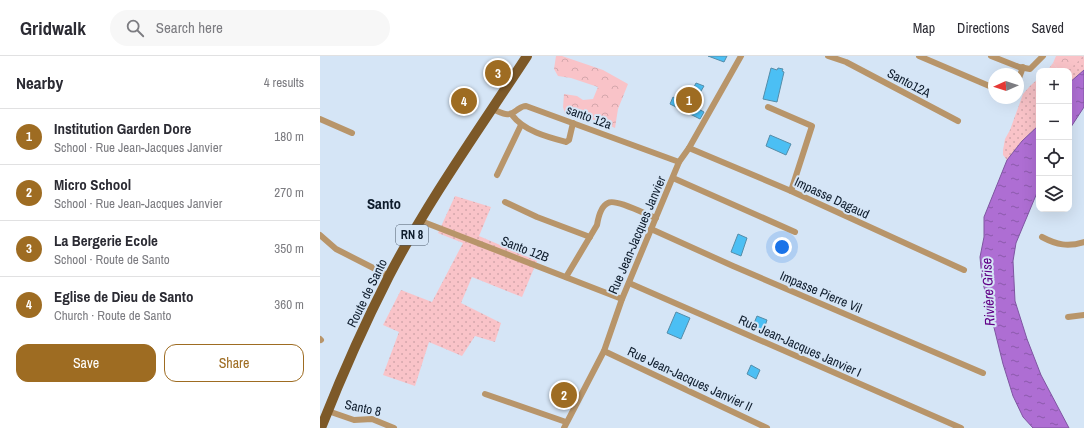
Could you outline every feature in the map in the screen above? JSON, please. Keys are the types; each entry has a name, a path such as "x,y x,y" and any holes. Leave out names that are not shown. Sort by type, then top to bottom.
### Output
{"main road":[{"name":"Route de Santo","path":"321,428 353,352 389,276 458,158 527,56"}],"street":[{"name":"Rue Jean-Jacques Janvier","path":"565,425 604,351 622,299 679,162 689,148 741,56"},
{"name":"Santo12A","path":"828,56 846,62 958,121"},
{"path":"919,56 988,85"},
{"path":"991,56 1030,69 1043,56"},
{"name":"santo 12a","path":"512,115 522,106 526,106 679,162"},
{"path":"768,107 812,126 791,191"},
{"path":"492,109 507,115 512,115 521,125 549,137 566,142 569,140 573,123"},
{"path":"320,119 352,133"},
{"path":"497,175 521,125"},
{"name":"Impasse Dagaud","path":"689,148 791,191 964,270"},
{"path":"673,178 795,232"},
{"path":"505,202 537,217 590,237"},
{"path":"566,276 597,225 599,217 608,202 622,204 656,218"},
{"name":"Santo 12B","path":"421,221 622,299"},
{"name":"Impasse Pierre Vil","path":"651,230 984,373"},
{"path":"320,235 336,249 389,276"},
{"path":"1042,238 1057,244 1070,245 1084,242"},
{"name":"Rue Jean-Jacques Janvier I","path":"629,283 961,428"},
{"path":"1068,317 1084,315"},
{"name":"Rue Jean-Jacques Janvier II","path":"604,351 767,428"},
{"path":"485,394 565,425"},
{"name":"Santo 8","path":"328,411 354,420 372,419 394,428"}],"green space":[{"path":"556,56 562,56 603,70 628,84 618,109 615,128 602,122 565,114 563,107 564,94 577,96 583,100 593,99 598,87 571,78 558,76 554,69"},
{"path":"1056,56 1083,56 1072,66 1066,68 1057,68 1053,63"},
{"path":"1084,56 1084,70 1072,80 1072,68 1057,68"},
{"path":"1053,63 1057,68 1049,68"},
{"path":"1036,81 1036,128 1022,141 1007,160 1003,155 1005,139 1010,130 1019,104 1024,104 1024,93"},
{"path":"455,196 491,207 479,236 537,261 522,297 472,277 461,303 501,323 495,342 475,336 462,356 429,342 415,386 383,375 399,332 383,325 401,290 432,302 463,243 438,233"}],"water":[{"path":"1084,70 1084,107 1072,125 1072,104 1072,80"},
{"name":"Rivière Grise","path":"1036,128 1036,195 1016,243 1013,261 1015,301 1027,339 1041,375 1069,428 1033,428 1023,417 1013,396 1003,364 982,279 980,257 984,237 984,217 1007,160 1022,141"}],"building":[{"path":"708,56 727,56 724,62"},
{"path":"771,68 777,70 778,68 783,69 782,71 784,72 777,102 763,99"},
{"path":"696,83 704,86 694,103 696,105 695,107 704,112 700,119 670,104 673,97 680,101 685,90 691,93"},
{"path":"770,135 791,144 786,155 766,146"},
{"path":"738,234 747,238 741,256 731,252"},
{"path":"676,312 690,318 681,339 667,333"},
{"path":"757,316 767,320 763,332 752,328"},
{"path":"751,365 760,370 756,379 747,374"}],"place":[{"name":"La Bergerie Ecole","path":"498,73"},
{"name":"Institution Garden Dore","path":"689,100"},
{"name":"Eglise de Dieu de Santo","path":"464,101"},
{"name":"Micro School","path":"564,395"}],"district":[{"name":"Santo","path":"384,203"}]}
